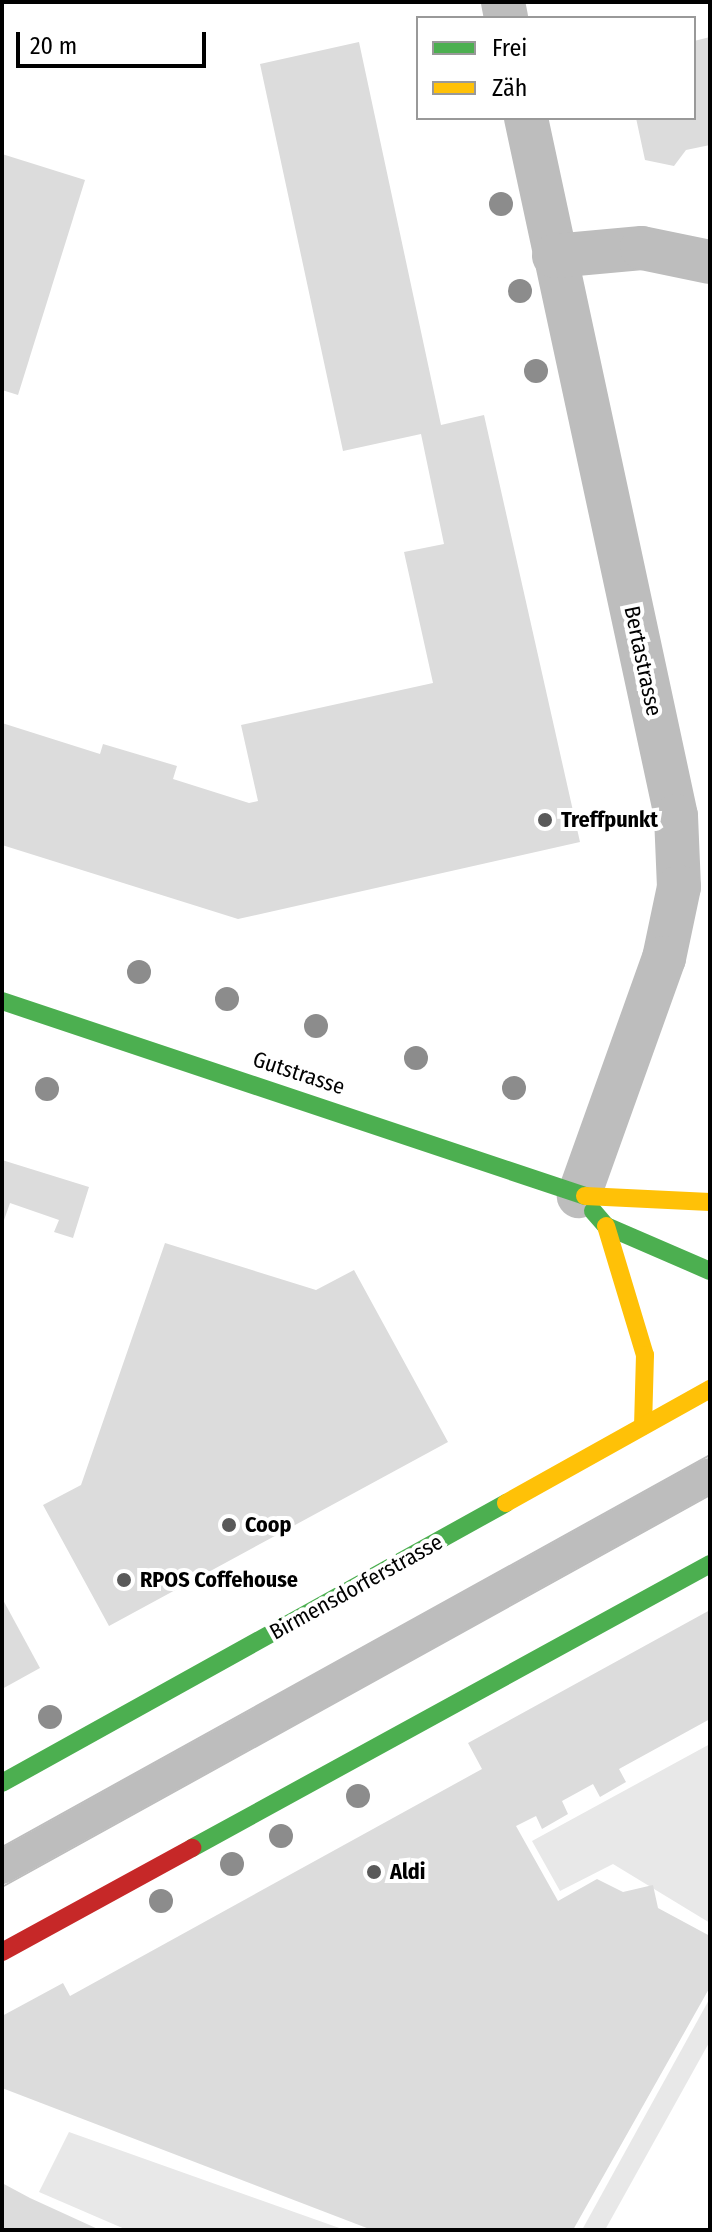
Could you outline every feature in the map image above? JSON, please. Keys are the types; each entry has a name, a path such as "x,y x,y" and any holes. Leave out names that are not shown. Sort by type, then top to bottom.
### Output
{"main road":[{"name":"Gutstrasse","path":"2,1001 472,1153 710,1271"},
{"name":"Gutstrasse","path":"593,1211 710,1202"},
{"path":"593,1211 645,1355 643,1426"},
{"name":"Birmensdorferstrasse","path":"2,1783 710,1389"},
{"path":"2,1952 710,1564"}],"street":[{"name":"Bertastrasse","path":"526,120 676,816 679,887 660,972 593,1211"},
{"path":"554,256 642,248 710,262"}],"lane":[{"path":"2,1867 710,1475"}],"shaded area":[{"path":"710,1744 710,1923 613,1864 560,1891 532,1841"},
{"path":"710,1998 710,2041 605,2230 582,2230"},
{"path":"69,2132 345,2230 127,2230 39,2192"}],"building":[{"path":"710,37 710,145 686,150 674,166 645,160 636,120 696,120 696,40"},
{"path":"359,42 441,425 484,415 580,842 238,919 2,845 2,723 100,754 103,744 177,766 173,779 249,803 258,801 241,725 433,683 404,552 444,544 421,434 343,451 260,64"},
{"path":"2,154 85,180 18,395 2,390"},
{"path":"2,1160 89,1187 73,1238 54,1232 59,1220 10,1203 2,1226"},
{"path":"165,1243 316,1290 354,1270 448,1442 109,1626 43,1505 81,1485"},
{"path":"2,1598 40,1668 2,1689"},
{"path":"710,1610 710,1719 619,1769 626,1782 600,1797 593,1784 562,1801 568,1814 542,1829 536,1816 516,1826 558,1901 597,1879 623,1892 653,1885 658,1908 710,1936 710,1987 573,2230 372,2230 2,2088 2,2016 63,1983 70,1996 482,1769 468,1743"},
{"path":"2,2183 30,2198 100,2230 2,2230"}],"tram line":[{"path":"2,1847 710,1455"},
{"path":"2,1887 710,1495"}],"traffic: fast":[{"path":"2,1001 585,1196"},
{"path":"593,1211 606,1226 710,1271"},
{"path":"2,1783 506,1503"},
{"path":"192,1848 710,1564"}],"traffic: slow":[{"path":"585,1196 710,1202"},
{"path":"606,1226 645,1355 643,1426"},
{"path":"506,1503 710,1389"}],"traffic: jam":[{"path":"2,1952 192,1848"}],"place":[{"name":"Treffpunkt","path":"545,820"},
{"name":"Coop","path":"229,1525"},
{"name":"RPOS Coffehouse","path":"124,1580"},
{"name":"Aldi","path":"374,1872"}]}
